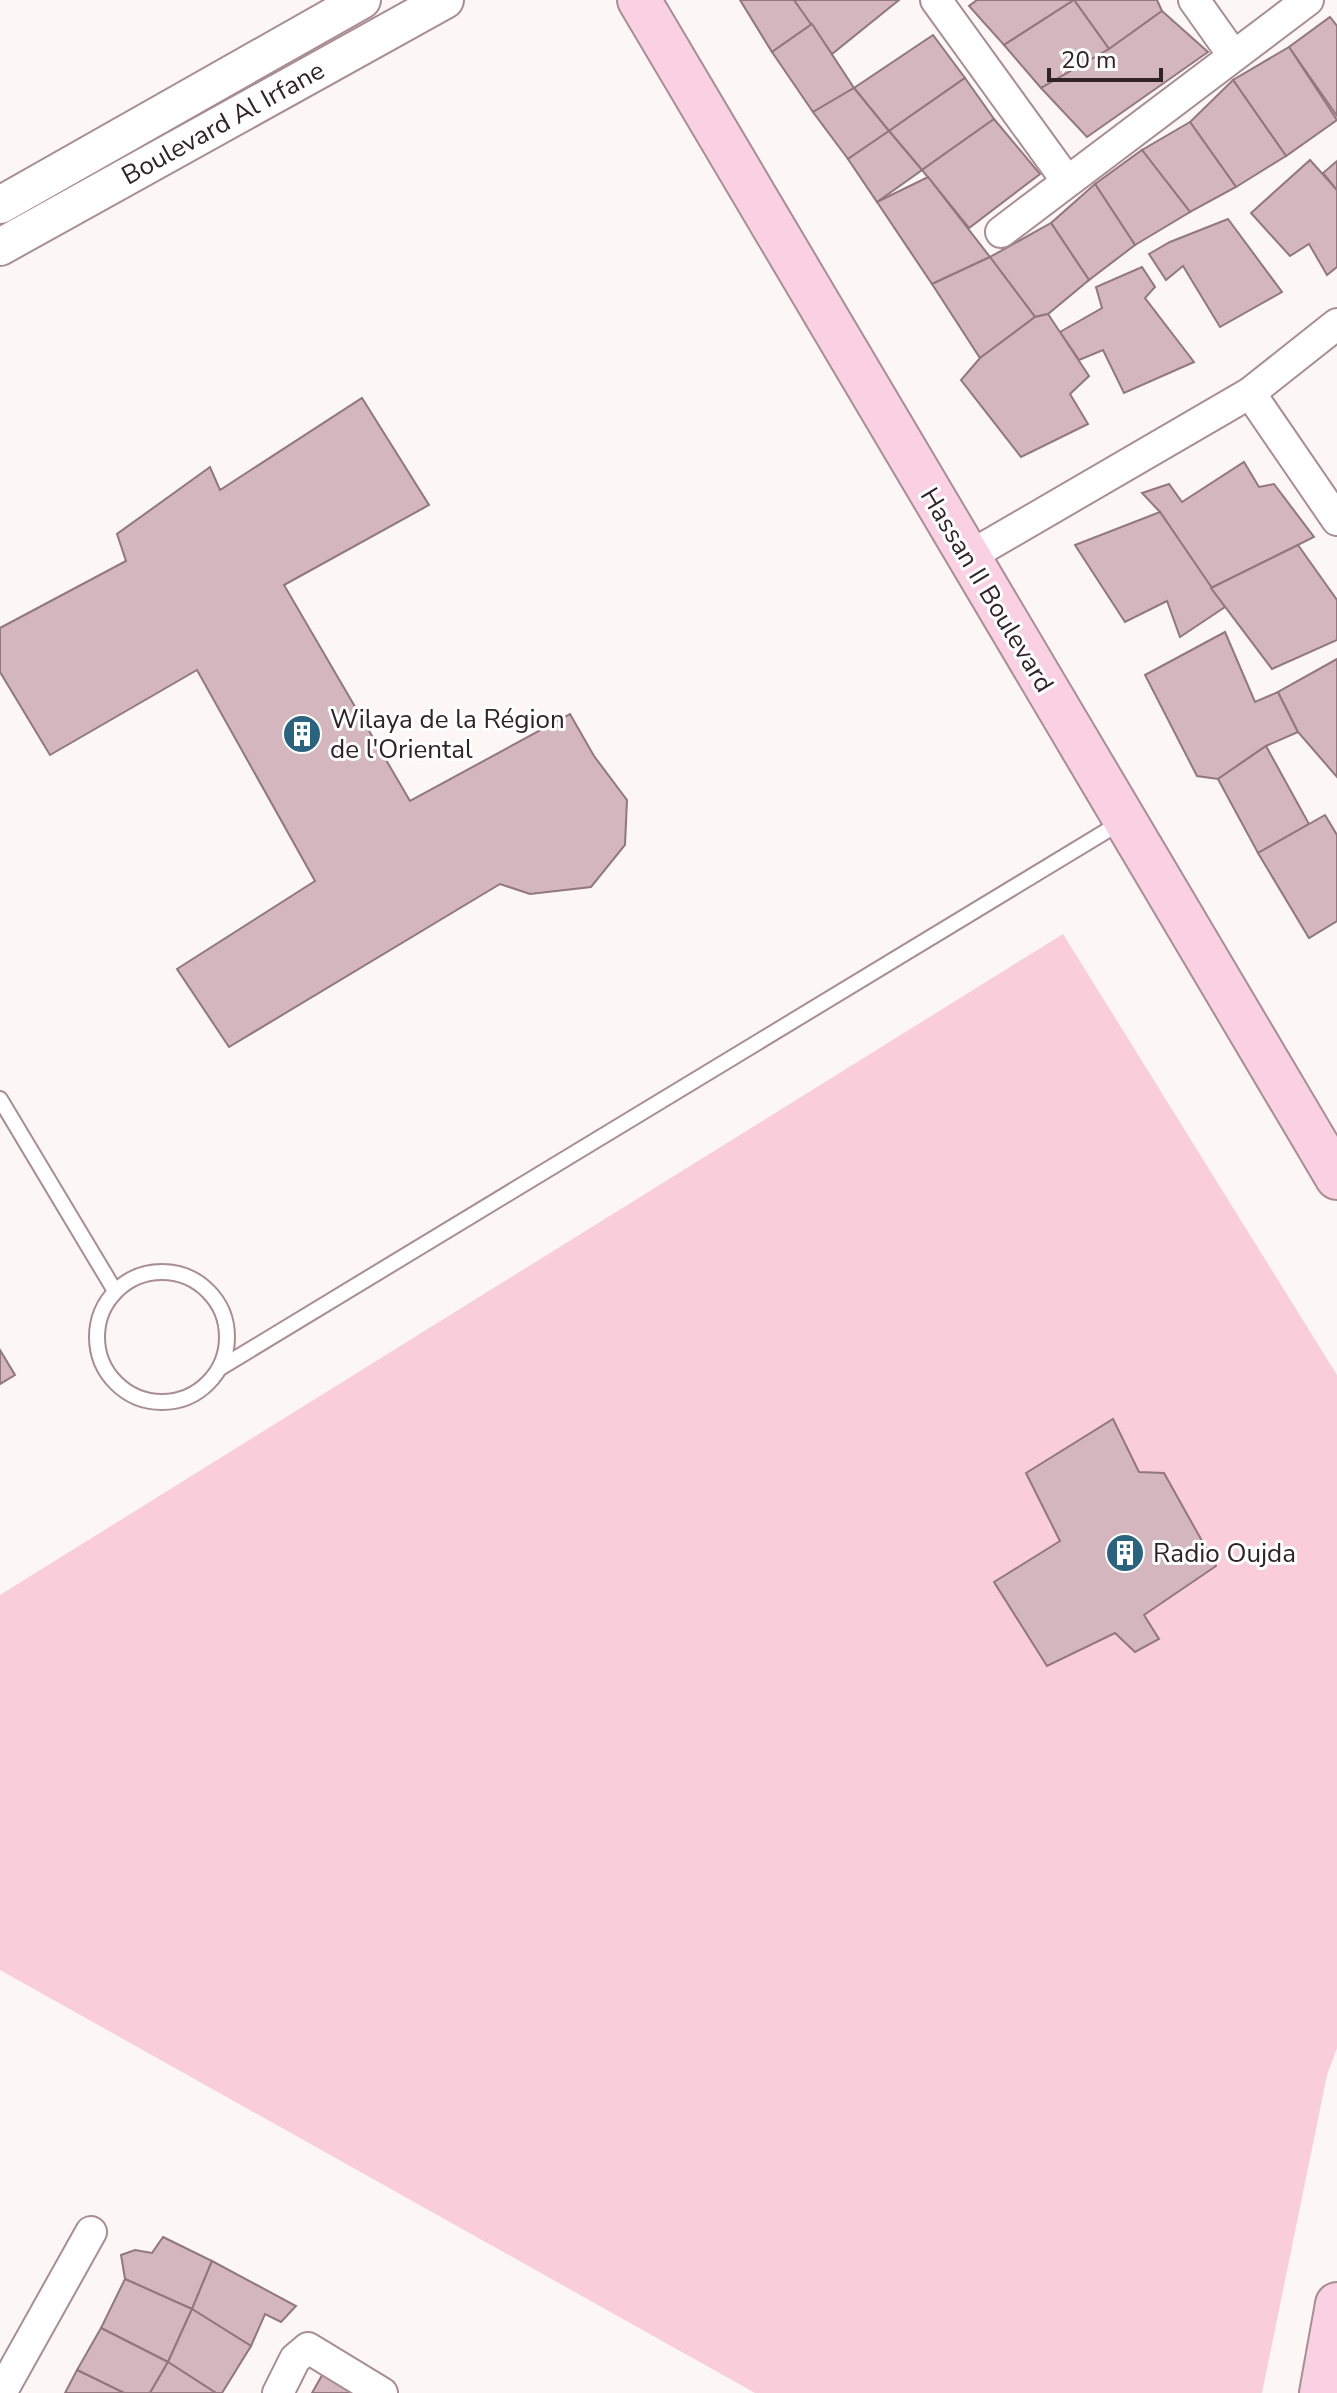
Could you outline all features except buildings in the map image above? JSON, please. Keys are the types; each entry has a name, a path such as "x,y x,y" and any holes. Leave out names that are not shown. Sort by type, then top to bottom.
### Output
{"main road":[{"name":"Hassan II Boulevard","path":"639,0 1123,821 1333,1162"},
{"path":"1321,2393 1337,2304"}],"street":[{"name":"Boulevard Al Irfane","path":"0,205 362,0"},
{"name":"Boulevard Al Irfane","path":"0,247 445,0"},
{"path":"936,0 1067,181"},
{"path":"1194,0 1233,55"},
{"path":"1001,232 1308,0"},
{"path":"968,557 1250,393 1337,324"},
{"path":"1250,393 1337,520"},
{"path":"1,2393 91,2232"},
{"path":"278,2393 295,2359 308,2348 382,2393"}],"lane":[{"path":"220,1368 227,1346 226,1322 217,1300 201,1283 180,1273 157,1271 133,1277 115,1291 101,1312 97,1336 101,1360 114,1381 134,1396 158,1402 183,1399 205,1387 220,1368 1123,821"},
{"path":"0,1099 115,1291"}],"shaded area":[{"path":"1063,934 1337,1375 1337,2048 1327,2075 1262,2393 755,2393 0,1970 0,1595"}],"place":[{"name":"Wilaya de la Région de l'Oriental","path":"302,734"},
{"name":"Radio Oujda","path":"1125,1553"}]}
